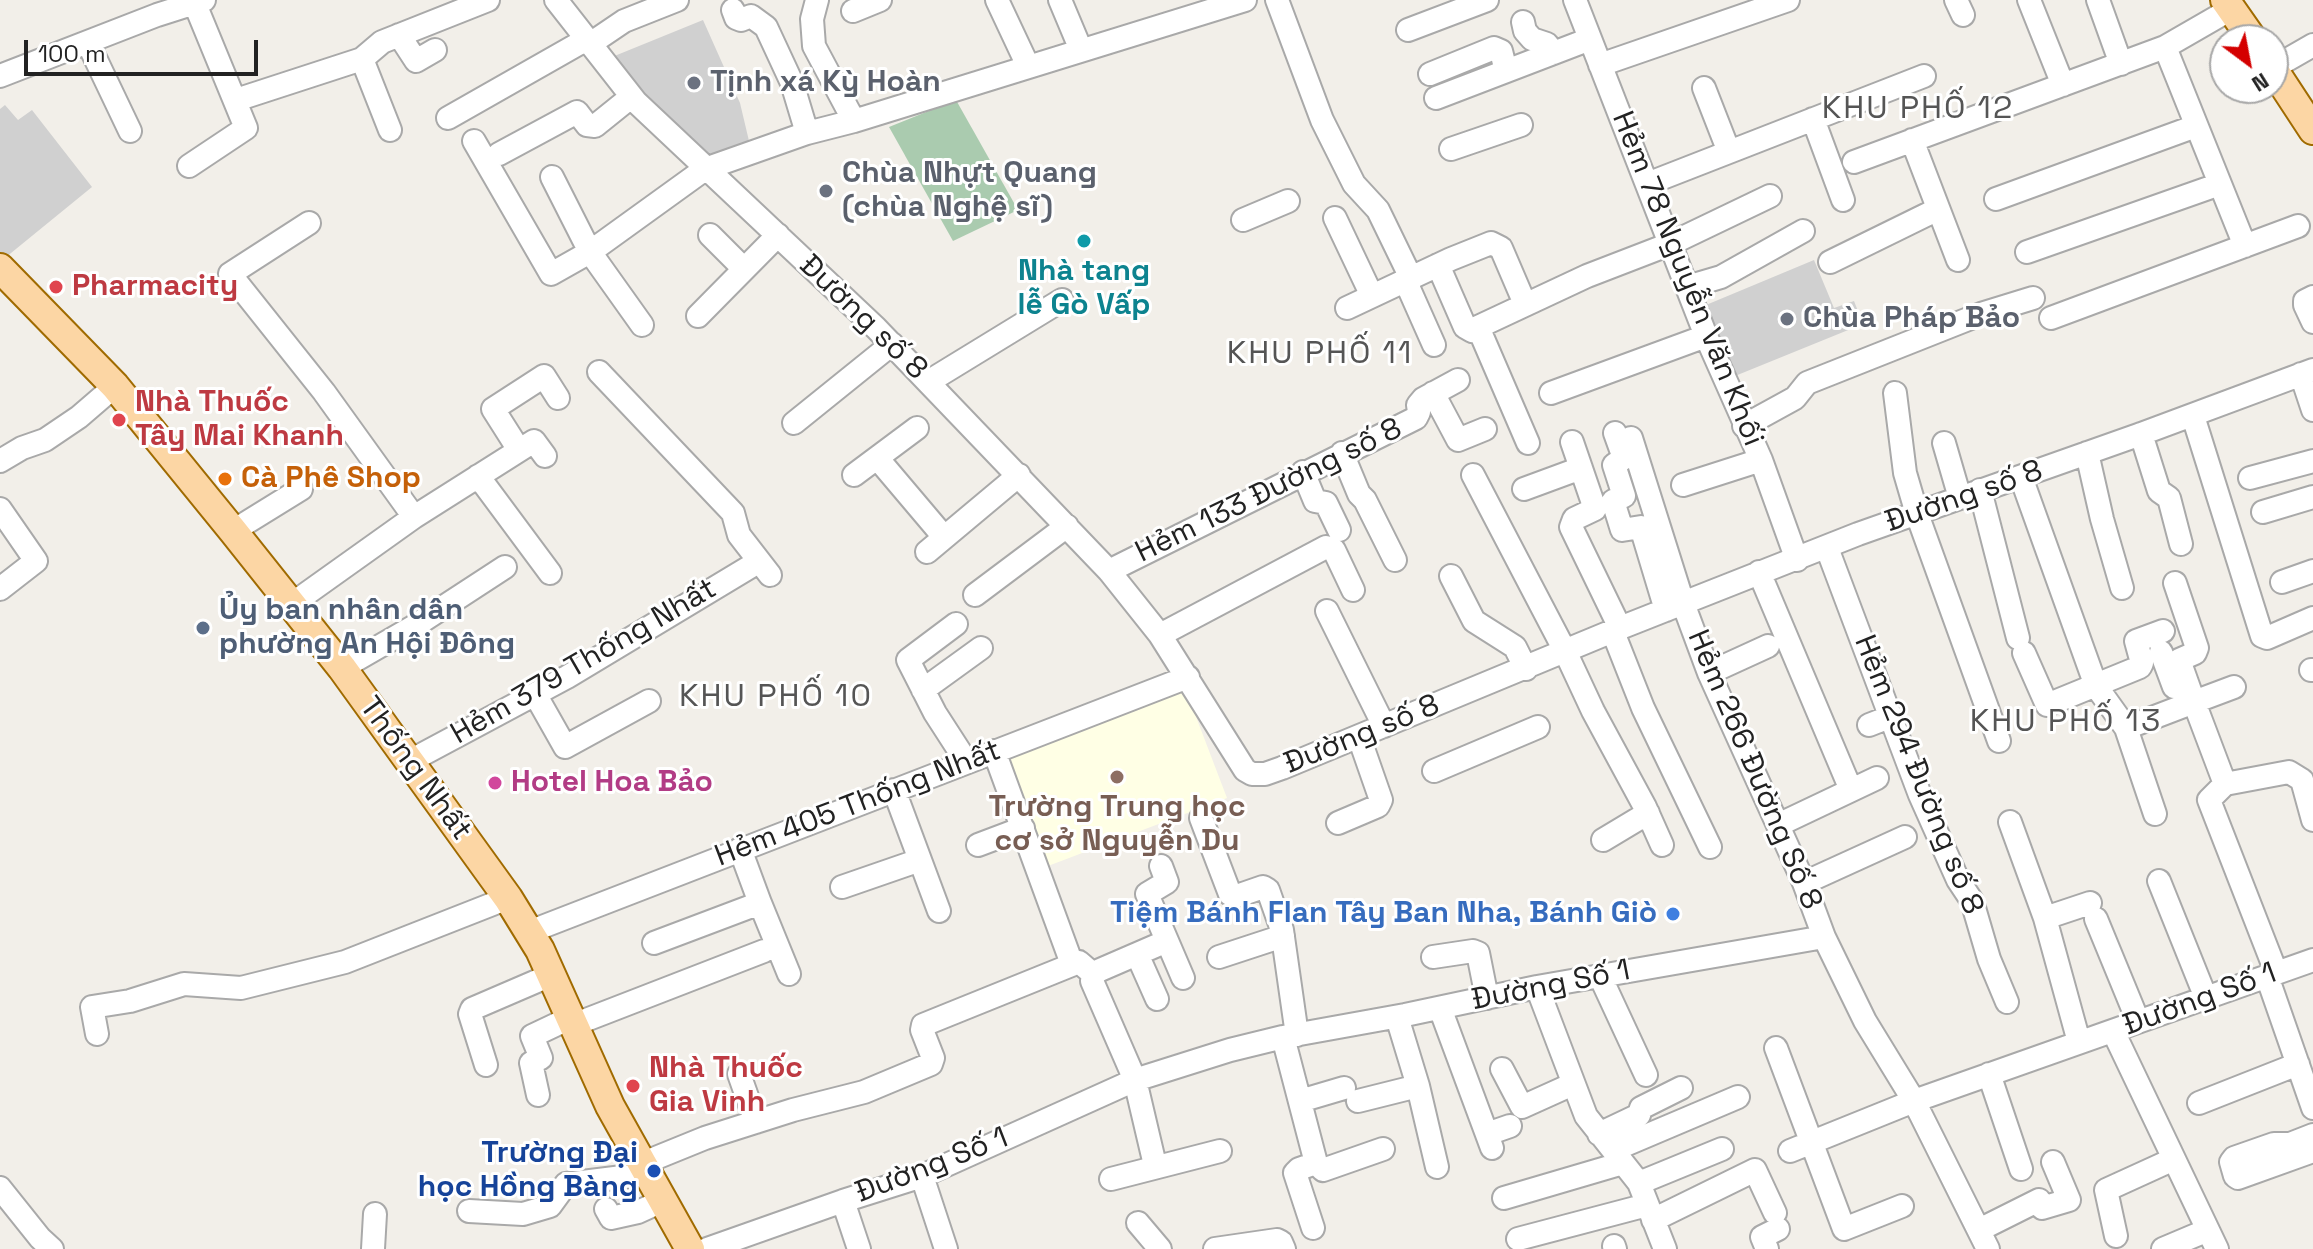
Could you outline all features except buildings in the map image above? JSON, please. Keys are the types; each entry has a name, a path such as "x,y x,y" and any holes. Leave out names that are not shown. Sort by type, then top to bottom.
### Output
{"main road":[{"path":"2228,4 2242,24"},
{"path":"2289,93 2313,130"},
{"name":"Thống Nhất","path":"0,268 115,386 292,604 342,668 508,898 551,975 610,1106 690,1249"}],"street":[{"path":"236,100 362,59 382,42 488,0"},
{"name":"Đường số 8","path":"556,0 631,97 892,344 1109,571 1160,635 1245,770 1252,774 1265,774 1359,737 1858,534 2193,416 2307,372"},
{"path":"448,118 624,21 677,0"},
{"path":"817,0 812,19 814,46 854,121"},
{"path":"853,11 880,0"},
{"path":"997,0 1028,66"},
{"path":"1060,0 1081,50"},
{"path":"474,141 549,273 590,252 705,169 807,133 1245,0"},
{"path":"1277,0 1322,120 1354,184 1378,210 1434,345"},
{"path":"1408,30 1487,0"},
{"name":"Hẻm 78 Nguyễn Văn Khối","path":"1575,0 1706,336 1761,460 1797,560"},
{"path":"1600,65 1788,0"},
{"path":"2029,0 2063,85"},
{"path":"2098,0 2121,64"},
{"path":"0,76 88,43 154,8 200,2 246,128 189,166"},
{"path":"1854,162 2165,47 2228,4"},
{"path":"733,10 736,18 741,20 751,16 766,27 792,83 807,133"},
{"path":"1523,22 1525,31 1532,39 1547,44 1553,53"},
{"path":"399,35 416,61 435,50"},
{"path":"1436,98 1590,39"},
{"path":"88,43 130,131"},
{"path":"2289,59 2313,45"},
{"path":"2165,47 2245,246"},
{"path":"1430,74 1494,48 1501,51 1506,71"},
{"path":"362,59 390,130"},
{"path":"1647,184 1924,76"},
{"path":"1704,88 1729,152"},
{"path":"499,154 577,112 587,125 595,126 631,97"},
{"path":"1813,119 1843,200"},
{"path":"1451,149 1521,125"},
{"path":"1996,199 2196,126"},
{"path":"1912,140 1958,260"},
{"path":"552,177 590,252 642,325"},
{"path":"2027,252 2220,184"},
{"path":"1438,265 1465,327 1472,331 1525,304 1670,244 1770,196"},
{"path":"1243,220 1288,201"},
{"path":"1830,262 1938,209"},
{"path":"1335,218 1372,296"},
{"path":"309,223 230,274 324,392 414,517"},
{"path":"2051,318 2298,226"},
{"path":"1687,287 1721,277 1803,231"},
{"path":"710,235 744,269"},
{"path":"698,316 778,235"},
{"path":"1347,308 1491,243 1501,248 1525,304"},
{"path":"2313,297 2305,301 2305,305 2313,322"},
{"path":"1744,426 1795,398 1807,383 1981,314 2033,298"},
{"path":"928,382 1062,300"},
{"path":"1478,327 1528,443"},
{"path":"1551,393 1706,336"},
{"path":"794,423 892,344"},
{"name":"Hẻm 379 Thống Nhất","path":"410,761 764,569 739,535 733,513 599,372"},
{"path":"2307,372 2313,410"},
{"path":"519,450 493,409 544,376 558,398"},
{"name":"Hẻm 133 Đường số 8","path":"1109,571 1416,418 1418,405 1458,380"},
{"path":"0,461 22,448 45,440 79,417 115,386"},
{"path":"1433,393 1458,440 1485,429"},
{"path":"1895,393 1905,473 1917,514 1999,741"},
{"path":"2193,416 2260,633 2267,638 2313,618"},
{"path":"854,475 917,428"},
{"path":"2141,434 2159,491 2169,498 2181,544"},
{"path":"1623,436 1675,607 1641,527 1622,530 1613,501 1624,496 1614,465 1624,458 1623,436"},
{"path":"292,604 414,517 534,441 545,456"},
{"path":"1572,442 1595,509 1574,519 1571,527 1617,630 1643,708 1710,847"},
{"path":"1944,443 1970,494 2021,646 2047,705 2142,666 2136,641 2162,642 2225,784"},
{"path":"1342,453 1359,494 1395,560"},
{"path":"2087,453 2122,588"},
{"path":"878,459 936,544 1019,475"},
{"path":"1683,485 1761,460"},
{"path":"2250,478 2313,461"},
{"path":"1524,489 1581,468"},
{"path":"1303,472 1315,501 1326,503 1339,530"},
{"path":"1473,475 1662,845"},
{"path":"478,476 550,573"},
{"path":"2021,477 2096,686 2126,728 2155,814"},
{"path":"233,531 301,489"},
{"path":"2263,512 2313,497"},
{"path":"0,509 36,561 0,589"},
{"path":"975,595 1067,526"},
{"path":"1160,635 1326,547 1334,550 1353,590"},
{"name":"Hẻm 294 Đường số 8","path":"1827,548 1920,795 1958,880 1972,901 1989,959 2007,1002"},
{"path":"342,668 413,627 505,567"},
{"path":"2282,582 2313,571"},
{"path":"1759,572 1851,790"},
{"path":"1451,576 1474,621 1515,647 1526,669"},
{"path":"2175,583 2197,648 2195,653 2179,660 2188,705"},
{"name":"Hẻm 266 Đường Số 8","path":"1675,607 1709,673 1778,825 1824,937"},
{"path":"1327,611 1384,726"},
{"path":"956,624 908,660 966,761"},
{"path":"1709,673 1768,646"},
{"path":"923,690 981,648"},
{"name":"Hẻm 405 Thống Nhất","path":"529,932 1188,677"},
{"path":"2126,728 2234,687"},
{"path":"535,694 565,747 649,701"},
{"path":"1869,725 1892,716"},
{"path":"1434,771 1538,727"},
{"path":"1338,823 1378,806 1381,800 1359,737"},
{"path":"994,751 1072,964"},
{"path":"2313,820 2302,780 2289,772 2225,784 2209,800 2304,1068 2313,1108"},
{"path":"1778,825 1877,778"},
{"path":"894,790 939,911"},
{"path":"1603,840 1648,813"},
{"path":"1201,818 1230,894 1237,896 1266,887 1283,936 1290,1036 1300,1101 1316,1163 1323,1170 1383,1149"},
{"path":"2010,822 2045,918 2079,1042"},
{"path":"978,845 1023,828"},
{"path":"1804,883 1905,837"},
{"path":"740,849 789,974"},
{"path":"842,887 920,860"},
{"path":"1161,866 1167,882 1147,894 1183,978"},
{"path":"2159,881 2206,998"},
{"path":"97,1034 92,1007 130,1001 184,984 241,988 345,962 508,898"},
{"path":"654,943 760,903"},
{"path":"2045,918 2093,911 2138,1021"},
{"path":"1219,957 1283,936"},
{"path":"1824,937 1865,1021 1914,1101 1984,1240 2039,1200 2042,1208 2069,1200 2053,1162"},
{"name":"Đường Số 1","path":"707,1249 922,1176 1135,1080 1230,1050 1537,987 1824,937"},
{"path":"1093,974 1167,941"},
{"path":"538,1095 531,1063 541,1058 532,1036 764,951"},
{"path":"1433,957 1473,951 1478,953 1487,998"},
{"path":"1137,954 1157,999"},
{"name":"Đường Số 1","path":"1790,1151 1914,1101 2313,960"},
{"path":"469,1211 523,1214 550,1206 566,1184 644,1169 705,1138 864,1092 931,1064 933,1058 922,1030 923,1025 1072,964 1084,964 1093,974"},
{"path":"1093,974 1092,981 1135,1080 1155,1165"},
{"path":"486,1065 472,1023 472,1009 551,975"},
{"path":"1600,976 1646,1075"},
{"path":"1537,987 1586,1116 1639,1183 1665,1249"},
{"path":"1440,1008 1490,1141 1510,1126"},
{"path":"1397,1017 1418,1086 1437,1167"},
{"path":"2113,1031 2213,1240 2163,1249"},
{"path":"1776,1048 1844,1229 1902,1206"},
{"path":"2199,1103 2304,1068"},
{"path":"1502,1069 1522,1107 1573,1084"},
{"path":"739,1074 756,1122"},
{"path":"1989,1074 2021,1169"},
{"path":"1300,1101 1418,1086"},
{"path":"1612,1149 1639,1115 1641,1108 1681,1088"},
{"path":"1504,1198 1738,1097"},
{"path":"2313,1135 2290,1144 2274,1144 2234,1158 2231,1162 2238,1178 2313,1151"},
{"path":"1639,1183 1722,1149"},
{"path":"1111,1179 1155,1165 1220,1151"},
{"path":"2116,1236 2106,1190 2174,1159"},
{"path":"1313,1228 1295,1173 1316,1163"},
{"path":"1518,1239 1650,1213 1755,1170 1776,1221 1762,1237 1767,1249"},
{"path":"922,1176 946,1249"},
{"path":"0,1188 52,1249"},
{"path":"606,1209 611,1218 638,1212 662,1201"},
{"path":"843,1201 859,1249"},
{"path":"373,1249 375,1214"},
{"path":"1138,1223 1160,1249"},
{"path":"1215,1249 1277,1240 1284,1249"}],"shaded area":[{"name":"Tịnh xá Kỳ Hoàn","path":"703,20 740,103 749,141 702,157 663,121 612,57"},
{"path":"956,100 1018,210 953,241 889,127"},
{"path":"5,105 18,120 32,110 92,187 0,262 0,109"},
{"name":"Chùa Pháp Bảo","path":"1814,260 1834,308 1854,301 1863,324 1735,376 1706,305"},
{"name":"Trường Trung học cơ sở Nguyễn Du","path":"1185,688 1227,798 1048,866 1006,757"}],"place":[{"name":"Tịnh xá Kỳ Hoàn","path":"694,83"},
{"name":"Chùa Nhựt Quang (chùa Nghệ sĩ)","path":"826,191"},
{"name":"Nhà tang lễ Gò Vấp","path":"1084,241"},
{"name":"Pharmacity","path":"56,287"},
{"name":"Chùa Pháp Bảo","path":"1787,319"},
{"name":"Nhà Thuốc Tây Mai Khanh","path":"119,420"},
{"name":"Cà Phê Shop","path":"225,479"},
{"name":"Ủy ban nhân dân phường An Hội Đông","path":"203,628"},
{"name":"Trường Trung học cơ sở Nguyễn Du","path":"1117,777"},
{"name":"Hotel Hoa Bảo","path":"495,783"},
{"name":"Tiệm Bánh Flan Tây Ban Nha, Bánh Giò","path":"1673,914"},
{"name":"Nhà Thuốc Gia Vinh","path":"633,1086"},
{"name":"Trường Đại học Hồng Bàng","path":"654,1171"}],"district":[{"name":"KHU PHỐ 12","path":"1918,109"},
{"name":"KHU PHỐ 11","path":"1320,354"},
{"name":"KHU PHỐ 10","path":"776,697"},
{"name":"KHU PHỐ 13","path":"2066,722"}]}
